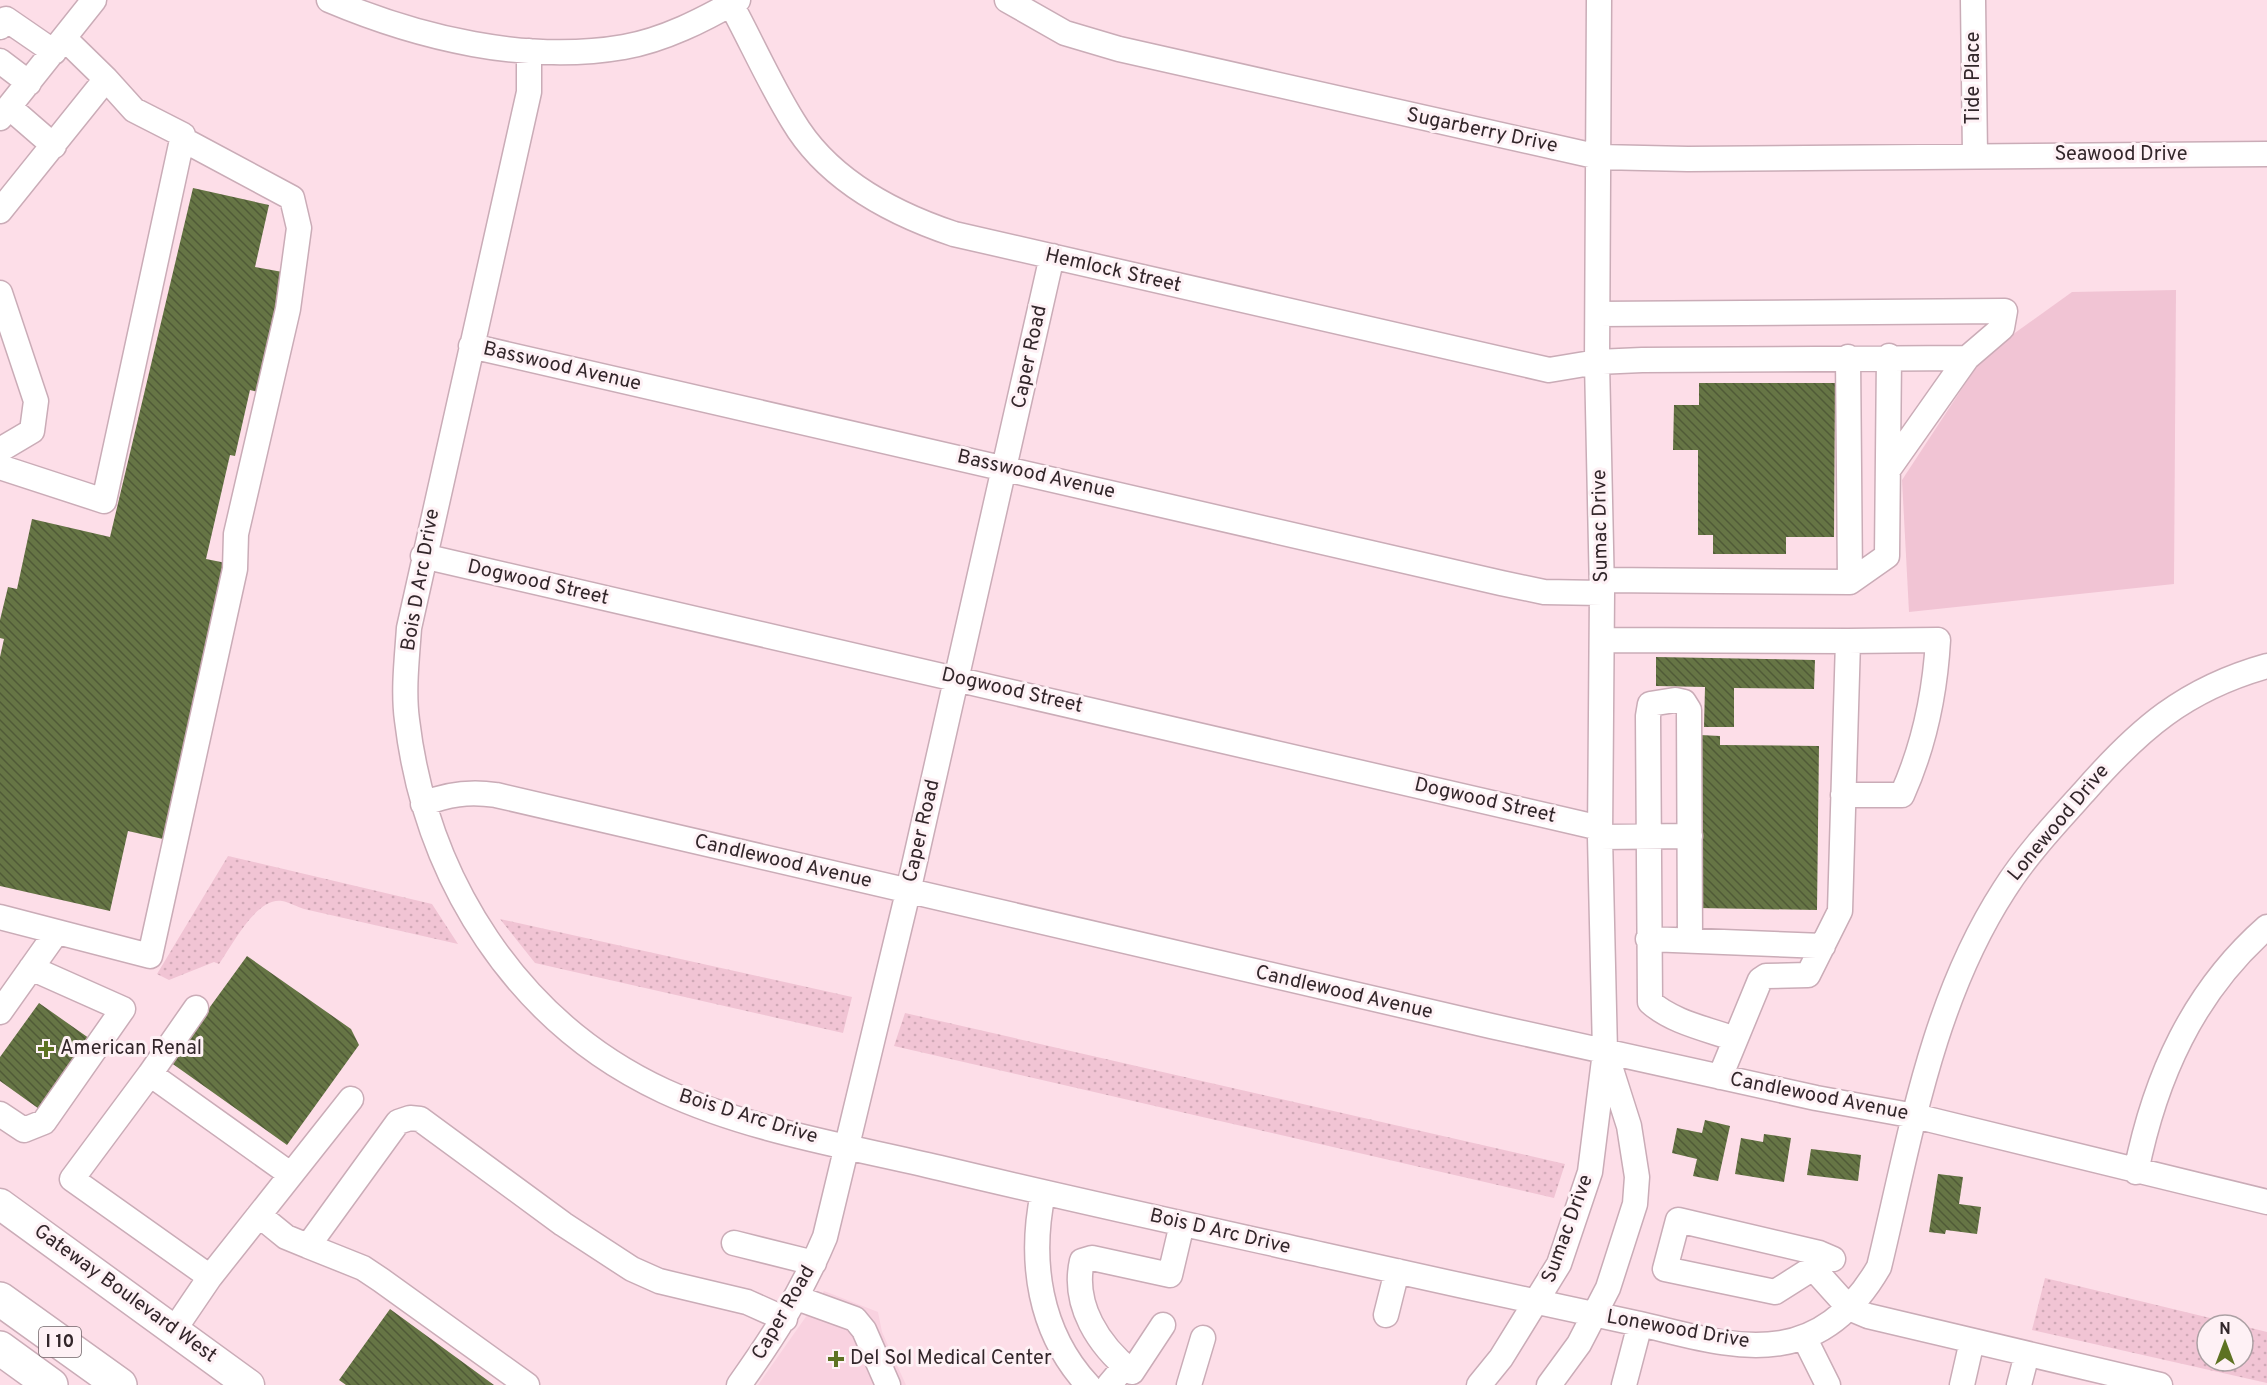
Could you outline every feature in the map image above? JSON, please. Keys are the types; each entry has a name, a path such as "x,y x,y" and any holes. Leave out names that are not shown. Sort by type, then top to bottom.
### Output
{"highway":[{"name":"I 10","path":"0,1299 120,1385"},
{"name":"I 10","path":"0,1348 51,1385"}],"main road":[{"name":"Gateway Boulevard West","path":"0,1204 249,1385"}],"street":[{"path":"329,0 376,20 425,33 483,45 530,51 625,47 663,37 734,2"},
{"name":"Sugarberry Drive","path":"1007,0 1065,33 1119,49 1599,157 1688,159 1975,155"},
{"name":"Sumac Drive","path":"1479,1385 1517,1334 1559,1264 1590,1173 1605,1052 1600,832 1602,586 1597,362 1599,0"},
{"name":"Tide Place","path":"1973,0 1975,155"},
{"path":"54,146 4,112 60,45 88,2"},
{"name":"Hemlock Street","path":"734,2 793,122 814,150 844,178 877,202 915,221 954,234 1549,370 1597,362 1889,356 1967,358"},
{"path":"0,27 6,19 60,45 106,79 134,110 183,135 104,501 0,467"},
{"name":"Bois D Arc Drive","path":"530,51 529,92 423,556 409,628 405,674 406,716 423,804 457,892 492,946 543,1006 586,1043 618,1066 663,1090 704,1108 761,1125 1043,1193 1538,1302"},
{"path":"0,61 29,83"},
{"path":"0,211 106,79"},
{"path":"1,918 150,956 235,569 236,534 288,309 299,228 292,198 182,139"},
{"name":"Seawood Drive","path":"1975,155 2267,154"},
{"name":"Caper Road","path":"739,1385 785,1319 825,1237 908,892 1006,468 1052,256"},
{"path":"0,293 36,401 33,431 0,450"},
{"path":"1598,314 2005,311 2002,328 1967,358 1888,470"},
{"name":"Basswood Avenue","path":"471,346 1533,590 1602,586 1850,582"},
{"path":"1850,582 1887,556 1889,356"},
{"path":"1848,357 1850,582"},
{"name":"Dogwood Street","path":"423,556 957,679 1600,832 1649,837 1690,836"},
{"path":"1602,640 1938,640 1935,685 1928,723 1902,795 1843,795"},
{"path":"1720,1077 1760,980 1766,976 1808,975 1840,911 1848,641"},
{"name":"Lonewood Drive","path":"1538,1302 1745,1346 1782,1343 1816,1333 1849,1308 1864,1292 1879,1267 1934,1041 1952,992 2004,890 2039,842 2117,754 2188,697 2218,682 2267,666"},
{"path":"1690,940 1689,710 1684,702 1675,700 1650,704 1648,939 1650,1002 1659,1010 1677,1018 1735,1039"},
{"name":"Candlewood Avenue","path":"423,804 444,796 466,793 496,795 1605,1052 1915,1116 2136,1172 2267,1202"},
{"path":"2136,1172 2145,1128 2176,1045 2202,1000 2231,963 2267,927"},
{"path":"0,1012 56,933"},
{"path":"1648,939 1822,946"},
{"path":"0,1114 24,1130 44,1122 123,1009 31,969"},
{"path":"196,1008 72,1179 210,1277"},
{"name":"Sumac Drive","path":"1549,1385 1579,1344 1608,1288 1628,1231 1637,1177 1629,1126 1605,1052"},
{"path":"150,1074 290,1174"},
{"path":"174,1330 210,1277 351,1099"},
{"path":"308,1246 398,1122 410,1118 420,1119 563,1224 632,1269 659,1281 747,1302 785,1319"},
{"path":"1043,1193 1037,1223 1036,1254 1039,1285 1047,1315 1061,1348 1088,1385"},
{"path":"259,1215 286,1237 363,1268 527,1385"},
{"path":"1822,1260 1775,1292 1665,1269 1678,1220 1822,1260 1849,1308 1868,1316 2160,1385"},
{"path":"1163,1325 1132,1372 1109,1350 1085,1313 1079,1275 1082,1262 1092,1258 1170,1275 1182,1224"},
{"path":"734,1243 814,1263"},
{"path":"1386,1316 1397,1271"},
{"path":"797,1298 855,1319 864,1330 888,1385"},
{"path":"1605,1385 1617,1372 1626,1379 1640,1324"},
{"path":"1495,1385 1517,1334"},
{"path":"1804,1337 1828,1385"},
{"path":"1190,1385 1203,1338"},
{"path":"1962,1385 1972,1341"},
{"path":"2019,1385 2027,1354"},
{"path":"1109,1385 1125,1366"}],"shaded area":[{"path":"2176,290 2174,584 1909,612 1902,480 1984,355 2072,292"},
{"path":"228,856 432,904 458,944 304,909 282,901 272,902 254,914 219,964 214,962 169,980 157,974"},
{"path":"500,919 852,997 843,1033 535,963"},
{"path":"905,1013 1565,1164 1554,1198 894,1046"},
{"path":"2045,1278 2195,1314 2195,1367 2032,1330"},
{"name":"Del Sol Medical Center","path":"824,1291 878,1312 882,1332 906,1385 758,1385"},
{"path":"2255,1329 2267,1332 2267,1383 2223,1373 2255,1373"}],"building":[{"path":"193,188 269,205 255,267 288,273 262,393 250,390 235,456 230,455 206,559 226,563 163,839 128,831 110,911 0,886 0,657 4,639 0,638 0,620 8,587 17,589 32,519 110,537"},
{"path":"1699,383 1835,383 1834,537 1786,537 1786,554 1713,554 1713,535 1698,535 1698,450 1673,450 1674,405 1699,405"},
{"path":"1656,657 1815,660 1814,689 1734,688 1734,727 1704,727 1705,687 1656,686"},
{"path":"1700,735 1720,736 1720,745 1819,746 1817,910 1698,908"},
{"path":"247,956 351,1029 359,1045 287,1145 170,1062"},
{"name":"American Renal","path":"39,1003 93,1041 42,1111 0,1081 0,1057"},
{"path":"1705,1120 1730,1126 1718,1181 1693,1176 1697,1159 1672,1153 1677,1128 1702,1133"},
{"path":"1764,1134 1791,1138 1784,1182 1735,1174 1741,1138 1763,1142"},
{"path":"1811,1149 1861,1155 1858,1181 1807,1175"},
{"path":"1938,1174 1963,1177 1959,1204 1981,1207 1977,1234 1946,1230 1945,1234 1929,1232"},
{"path":"390,1309 494,1385 346,1385 339,1380"}],"place":[{"name":"American Renal","path":"46,1049"},
{"name":"Del Sol Medical Center","path":"836,1359"}]}
